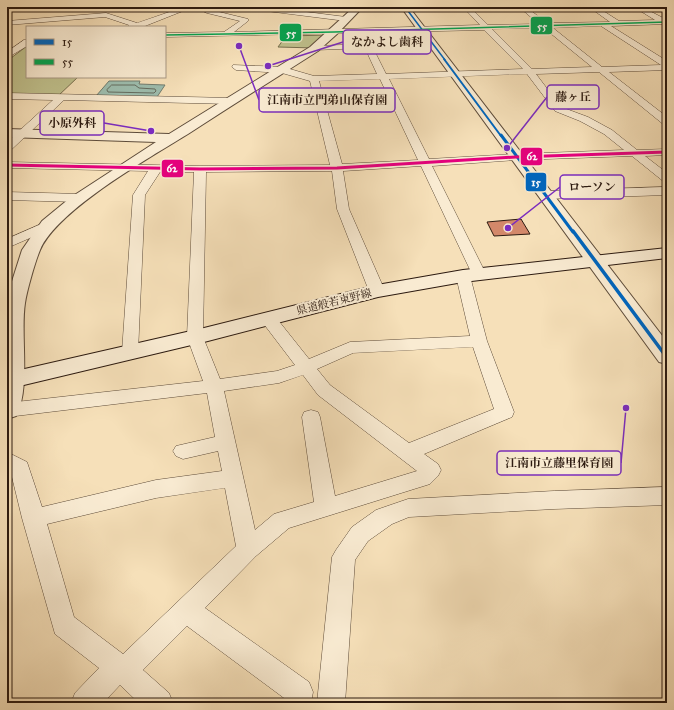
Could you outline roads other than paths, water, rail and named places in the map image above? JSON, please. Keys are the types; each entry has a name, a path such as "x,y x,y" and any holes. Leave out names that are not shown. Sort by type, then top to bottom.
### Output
{"street":[{"path":"106,7 106,15"},
{"path":"7,23 106,15 139,26 190,7"},
{"path":"198,7 209,12 246,20 226,34"},
{"path":"251,7 346,19"},
{"path":"7,244 48,225 80,198 124,168 283,70 315,48 334,32 359,7"},
{"path":"405,7 593,260 666,355"},
{"path":"466,7 529,71 558,109 584,119 608,132 667,179"},
{"path":"522,7 667,122"},
{"path":"592,7 617,23"},
{"path":"637,7 665,23"},
{"path":"241,19 266,8"},
{"path":"166,35 665,23"},
{"path":"602,24 666,67"},
{"path":"7,56 26,43"},
{"path":"315,48 368,46 384,76 424,162 471,275 479,341 505,412 407,452"},
{"path":"236,67 283,70 314,79 666,67"},
{"path":"314,79 337,168 343,209 377,291"},
{"path":"7,96 232,101"},
{"path":"7,148 62,97"},
{"path":"7,133 172,138"},
{"path":"7,165 200,169 337,168 516,157 667,152"},
{"path":"130,352 139,194 156,168"},
{"path":"200,169 195,337 214,386 248,549"},
{"path":"545,195 667,191"},
{"path":"7,196 80,198"},
{"path":"48,225 31,250 15,303 7,410 279,377 350,348 479,341"},
{"name":"県道般若東野線","path":"9,380 195,337 377,291 471,275 593,260 667,253"},
{"path":"85,703 248,549 282,521 423,478 431,470 324,390 268,319"},
{"path":"311,417 326,507"},
{"path":"183,450 226,442"},
{"path":"7,460 20,468 64,625 117,673 159,703"},
{"path":"34,518 156,489 234,478"},
{"path":"331,703 344,557 360,534 384,517 408,508 554,500 667,496"},
{"path":"192,614 299,692 297,703"}],"water":[{"path":"109,81 140,81 139,84 165,85 157,97 96,96"}],"place":[{"name":"江南市立門弟山保育園","path":"239,46"},
{"name":"なかよし歯科","path":"268,66"},
{"name":"小原外科","path":"151,131"},
{"name":"藤ヶ丘","path":"507,148"},
{"name":"ローソン","path":"508,228"},
{"name":"江南市立藤里保育園","path":"626,408"}]}
